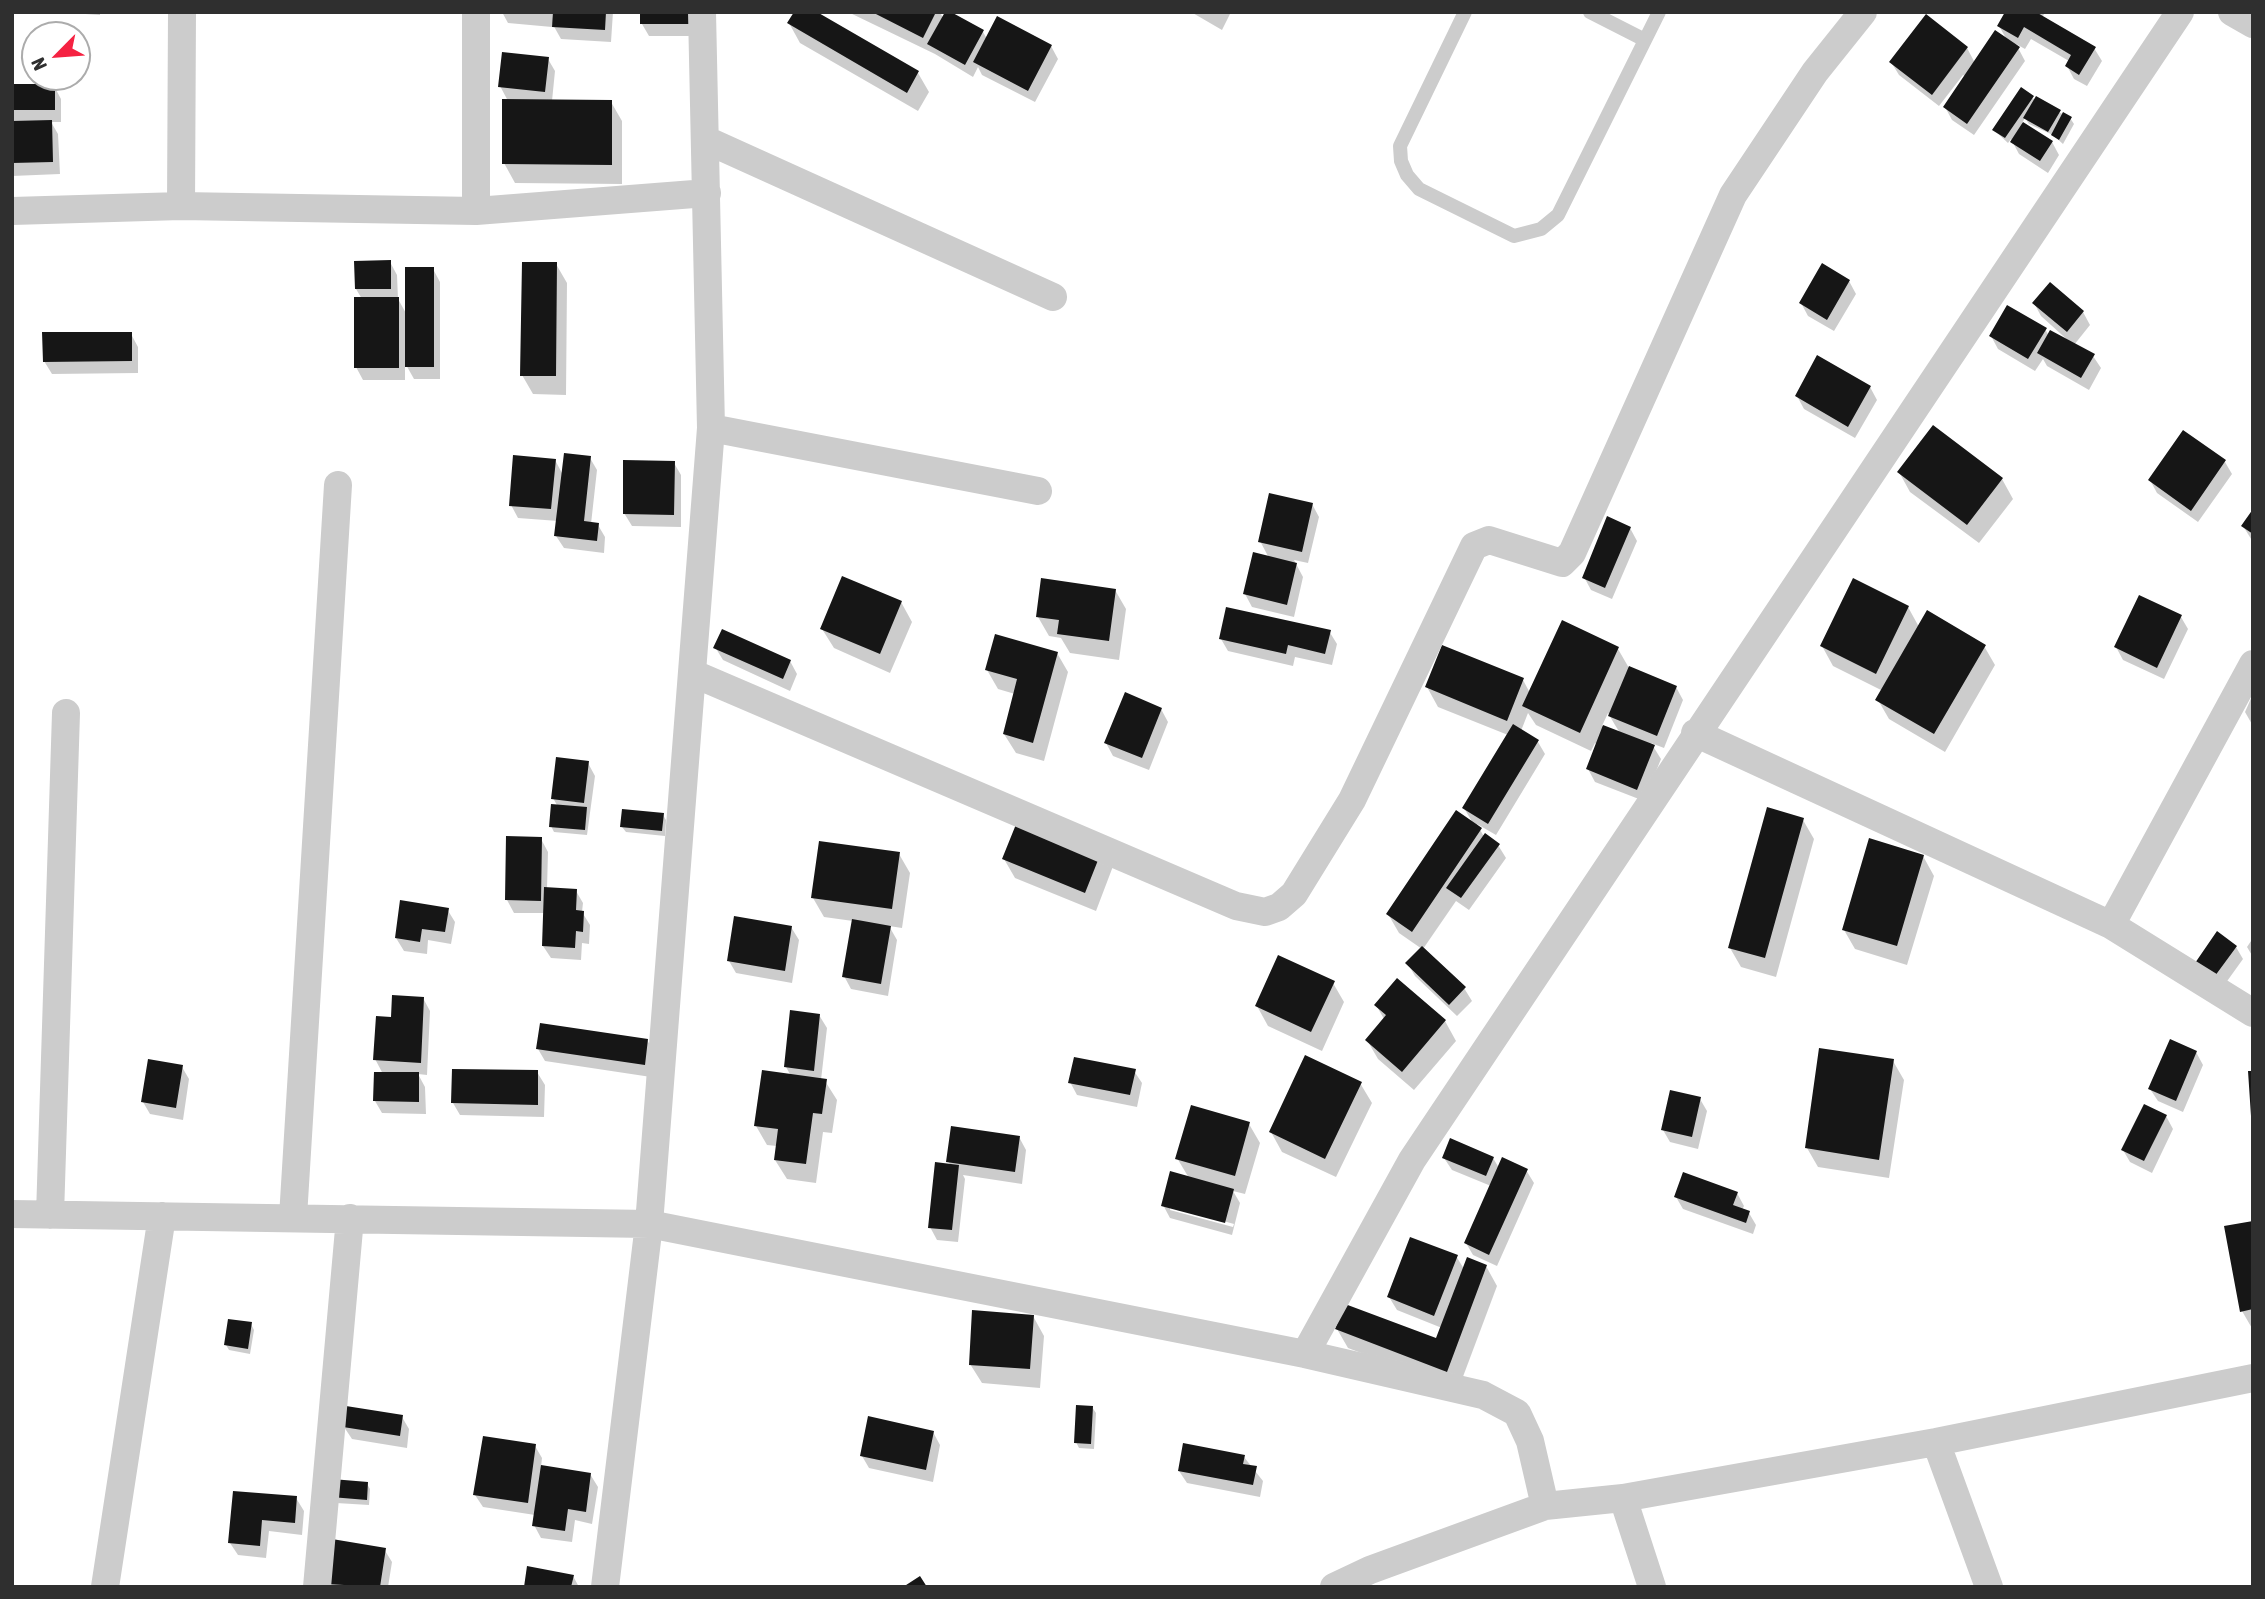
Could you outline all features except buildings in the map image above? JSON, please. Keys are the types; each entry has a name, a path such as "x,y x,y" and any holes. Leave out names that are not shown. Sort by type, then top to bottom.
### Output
{"street":[{"path":"181,206 182,12"},
{"path":"476,12 476,211"},
{"path":"605,1587 649,1224 711,428 702,12"},
{"path":"692,673 1236,906 1265,912 1279,907 1294,894 1352,800 1474,547 1489,540 1562,563 1572,553 1733,195 1815,72 1863,12"},
{"path":"1305,1354 1412,1160 1695,733 2180,12"},
{"path":"2232,12 2253,24"},
{"path":"706,141 1053,297"},
{"path":"12,211 181,206 476,211 707,193"},
{"path":"711,428 1038,491"},
{"path":"293,1217 338,485"},
{"path":"2111,925 2253,664"},
{"path":"50,1215 66,713"},
{"path":"1695,733 2111,925 2253,1013"},
{"path":"12,1214 649,1224 1305,1354 1483,1395 1517,1413 1530,1441 1545,1506"},
{"path":"105,1587 162,1216"},
{"path":"317,1587 350,1218"},
{"path":"1334,1587 1370,1570 1545,1506 1623,1498 1936,1442 2253,1378"},
{"path":"1936,1442 1989,1587"},
{"path":"1623,1498 1652,1587"}],"lane":[{"path":"1465,12 1400,146 1401,161 1406,175 1419,189 1514,236 1541,229 1558,215 1659,12"},
{"path":"1590,12 1645,40"}]}
